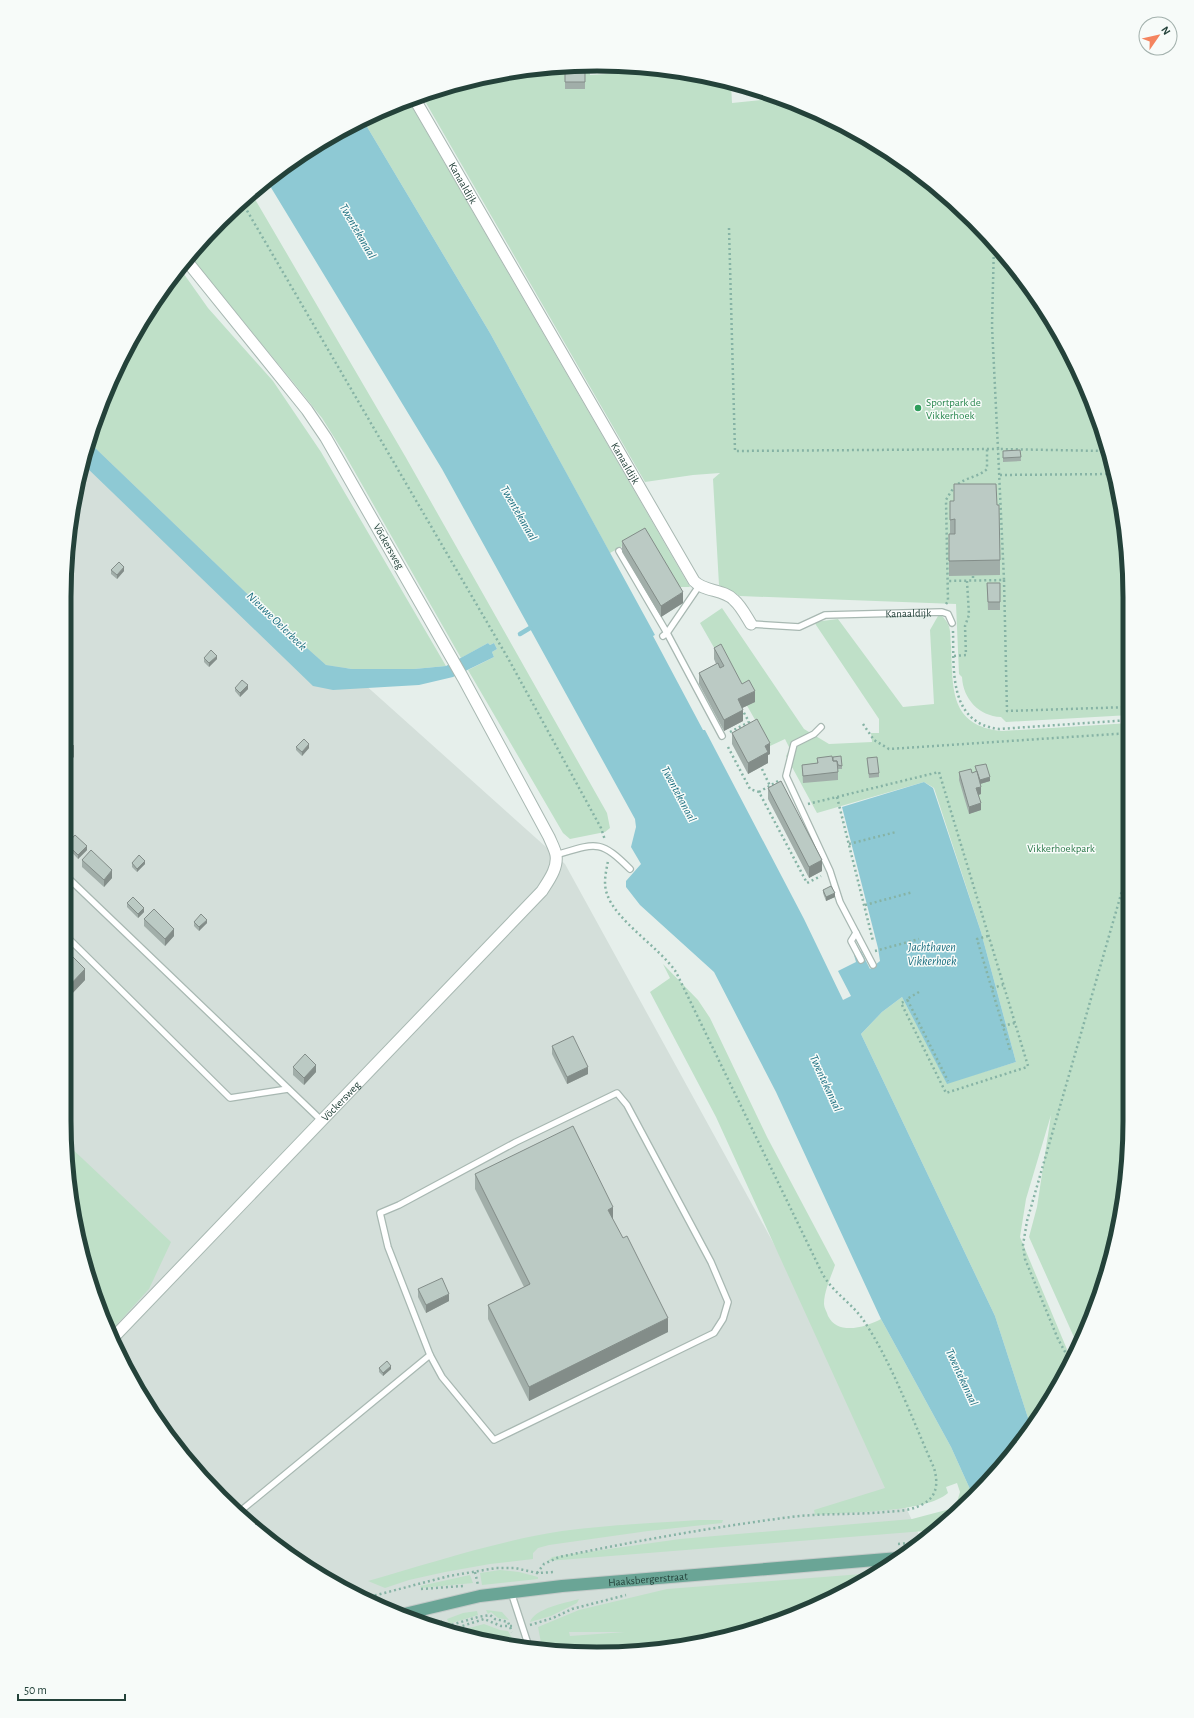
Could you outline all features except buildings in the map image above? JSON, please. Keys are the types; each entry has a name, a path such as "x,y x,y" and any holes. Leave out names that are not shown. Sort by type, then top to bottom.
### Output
{"main road":[{"name":"Haaksbergerstraat","path":"410,1612 461,1600 562,1586 888,1559"}],"street":[{"name":"Kanaaldijk","path":"417,103 694,581 699,586 718,591 734,599 751,624"},
{"name":"Vöckersweg","path":"116,1334 542,891 551,877 555,866 556,855 549,837 452,657 326,438 307,410 190,265"}],"lane":[{"path":"619,551 722,736"},
{"path":"665,635 699,586"},
{"name":"Kanaaldijk","path":"751,624 799,627 825,615 942,612 948,614 952,623"},
{"path":"821,727 814,734 794,744 786,776 830,871 840,902 873,965"},
{"path":"556,855 593,846 606,848 614,853 630,870"},
{"path":"71,881 322,1121"},
{"path":"856,933 851,941 861,960"},
{"path":"71,941 230,1098 288,1089"},
{"path":"617,1093 627,1105 711,1262 720,1282 728,1302 723,1319 714,1333 494,1440 442,1377 430,1355 388,1247 380,1213 399,1205 516,1142 617,1093"},
{"path":"243,1509 430,1355"},
{"path":"511,1592 527,1642"}],"path":[{"path":"245,207 509,660 601,828 608,862 605,884 607,894 611,902 621,916 664,957 676,972 822,1273 830,1286 861,1317 884,1356 934,1468 937,1484 936,1490 929,1500 918,1507 906,1510 868,1514 793,1517 700,1530 559,1557 544,1564 537,1573 515,1568 496,1568 449,1576 373,1597"},
{"path":"730,228 735,451 987,449 1102,451"},
{"path":"994,252 992,326 1000,475 1007,711 1123,708"},
{"path":"942,612 948,601 946,500 952,490 961,482 984,473 988,469 987,449"},
{"path":"1000,475 1108,474"},
{"path":"973,576 973,581"},
{"path":"947,581 1004,580"},
{"path":"954,656 966,655 965,626 969,614 967,581"},
{"path":"952,623 955,682 958,699 967,713 978,722 986,726 999,729 1123,720"},
{"path":"722,736 749,722 743,711"},
{"path":"863,724 874,740 889,749 1123,733"},
{"path":"728,747 750,789 759,792 807,883 830,871"},
{"path":"762,769 770,786"},
{"path":"800,806 939,772 1028,1068 946,1093 901,1003 919,992"},
{"path":"759,792 786,776"},
{"path":"837,797 850,844 875,951 873,965"},
{"path":"850,844 896,832"},
{"path":"1068,1357 1058,1339 1025,1260 1023,1245 1027,1221 1049,1149 1070,1066 1123,887"},
{"path":"864,905 913,892"},
{"path":"988,936 977,939 1010,1050"},
{"path":"875,951 919,939"},
{"path":"992,988 1003,985"},
{"path":"908,1000 948,1081"},
{"path":"1003,1026 1015,1022"},
{"path":"920,1040 927,1037"},
{"path":"421,1589 478,1584"},
{"name":"Haaksbergerstraat","path":"457,1628 484,1619 501,1626 521,1626 538,1623 572,1609 630,1594"},
{"path":"449,1625 490,1614 495,1619 508,1622 515,1637"}],"shaded area":[{"path":"95,442 565,864 819,1326 920,1536 860,1577 830,1593 766,1619 700,1637 631,1646 563,1646 494,1637 428,1619 364,1593 334,1577 305,1558 250,1516 225,1493 202,1468 180,1441 141,1384 125,1354 111,1322 99,1290 81,1224 72,1155 72,563 81,494"}],"green space":[{"name":"Sportpark de Vikkerhoek","path":"590,71 590,75 634,72 700,81 731,89 732,103 767,99 830,125 860,141 889,160 944,202 969,225 992,250 1034,305 1053,334 1069,364 1095,428 1113,494 1122,563 1123,715 1006,722 1001,717 993,716 979,710 965,692 962,677 959,674 956,604 740,596 719,585 713,479 720,473 693,475 645,482 424,100 494,81 563,72"},
{"path":"411,105 690,587 678,587 644,534 610,553 490,333 366,124"},
{"path":"255,198 405,456 607,813 610,828 605,832 570,839 563,833 468,670 494,657 492,652 497,649 494,643 490,645 488,643 461,658 344,453 322,418 193,260 225,225"},
{"path":"183,273 208,308 273,381 321,452 446,666 414,669 352,669 326,665 261,607 93,446 111,396 125,364 141,334"},
{"name":"Vikkerhoekpark","path":"722,608 804,729 829,744 872,742 871,733 879,733 879,719 814,622 838,619 903,707 934,704 930,630 938,616 942,616 950,630 952,676 957,702 963,713 972,722 985,728 1002,731 1123,723 1123,1121 1122,1155 1118,1190 1113,1224 1105,1257 1095,1290 1075,1340 1029,1237 1037,1207 1051,1115 1026,1199 1020,1237 1069,1354 1053,1384 1029,1420 995,1316 861,1034 882,1012 902,997 947,1083 1016,1062 981,932 934,788 924,782 817,813 786,756 790,749 785,739 770,746 700,623"},
{"path":"663,964 698,1000 710,1018 767,1137 835,1265 824,1299 824,1306 828,1316 838,1326 845,1328 868,1325 881,1319 951,1447 971,1491 926,1531 548,1561 552,1557 680,1539 912,1519 950,1509 957,1502 960,1492 957,1483 946,1487 948,1493 937,1500 922,1504 885,1510 815,1515 814,1510 885,1488 716,1117 650,992 670,978"},
{"path":"72,1149 171,1242 149,1289 114,1328 99,1290 81,1224"},
{"path":"699,1520 723,1520 722,1523 648,1531 549,1545 538,1548 533,1553 533,1559 490,1564 445,1572 409,1580 385,1588 368,1581 464,1553 538,1535 596,1527"},
{"path":"500,1570 519,1572 538,1577 538,1579 482,1585 480,1573"},
{"path":"865,1574 830,1593 798,1607 766,1619 700,1637 631,1646 597,1647 541,1644 538,1627 579,1610 667,1589","holes":["569,1632 625,1632 570,1636"]},
{"path":"470,1575 473,1583 421,1588 420,1586"},
{"path":"579,1599 577,1603 551,1616 530,1622 533,1617 544,1610 559,1604"},
{"path":"486,1610 502,1612 509,1620 498,1618 491,1612 488,1614"},
{"path":"477,1611 478,1615 449,1624 447,1619 463,1613"},
{"path":"484,1624 500,1630 508,1631 513,1640 494,1637 463,1630"}],"water":[{"path":"366,124 490,333 655,635 653,636 703,730 705,730 804,919 843,1000 851,996 838,971 856,962 854,955 861,951 870,969 880,961 842,807 924,782 933,788 981,932 1016,1062 947,1084 902,997 882,1012 861,1034 995,1316 1029,1420 992,1468 971,1491 951,1447 881,1319 776,1092 714,972 640,905 626,887 626,881 641,864 631,847 636,827 635,819 442,469 270,186 334,141"},
{"path":"93,446 261,607 326,665 352,669 414,669 446,666 488,643 490,645 494,643 497,649 492,652 494,657 453,677 419,685 333,690 313,686 87,468"}],"waterway":[{"name":"Nieuwe Oelerbeek","path":"520,634 530,628"}],"place":[{"name":"Sportpark de Vikkerhoek","path":"918,408"}],"water label":[{"name":"Twentekanaal","path":"358,231"},
{"name":"Twentekanaal","path":"519,513"},
{"name":"Twentekanaal","path":"679,794"},
{"name":"Jachthaven Vikkerhoek","path":"932,954"},
{"name":"Twentekanaal","path":"826,1083"},
{"name":"Twentekanaal","path":"962,1377"}]}
